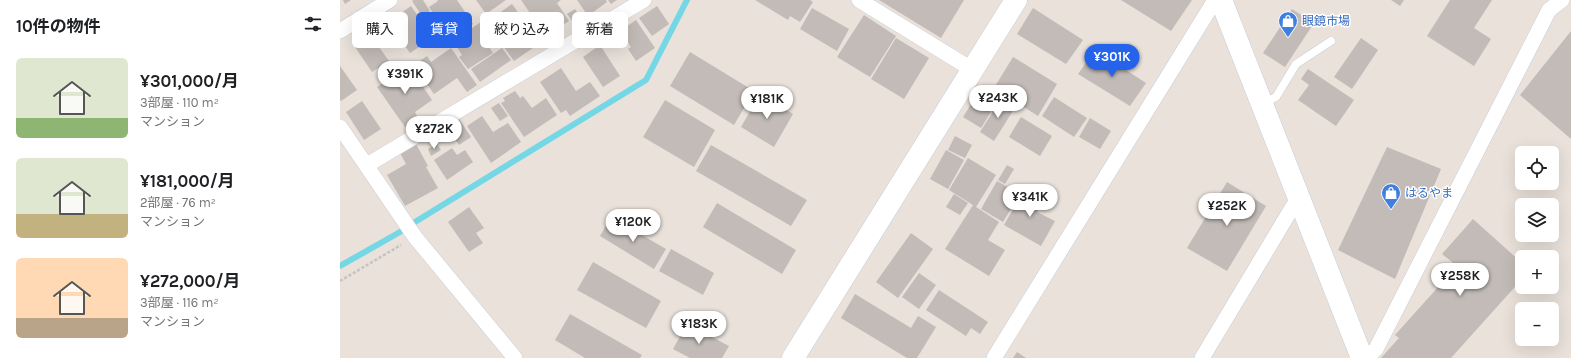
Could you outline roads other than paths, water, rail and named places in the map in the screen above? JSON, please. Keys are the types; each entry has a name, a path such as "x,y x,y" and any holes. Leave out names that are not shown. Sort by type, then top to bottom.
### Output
{"street":[{"path":"340,31 390,0"},
{"path":"367,165 644,0"},
{"path":"859,0 973,70"},
{"path":"796,357 1016,0"},
{"path":"994,358 1215,0"},
{"path":"1221,0 1362,358"},
{"path":"1366,358 1376,349 1549,10 1562,0"},
{"path":"340,127 415,237 515,358"},
{"path":"1202,358 1298,198"}],"lane":[{"path":"1261,104 1276,98 1296,64 1331,41"}],"waterway":[{"path":"415,222 646,80 687,0"},
{"path":"340,266 400,232"}],"place":[{"name":"眼鏡市場","path":"1288,38"},
{"name":"はるやま","path":"1391,210"}]}
